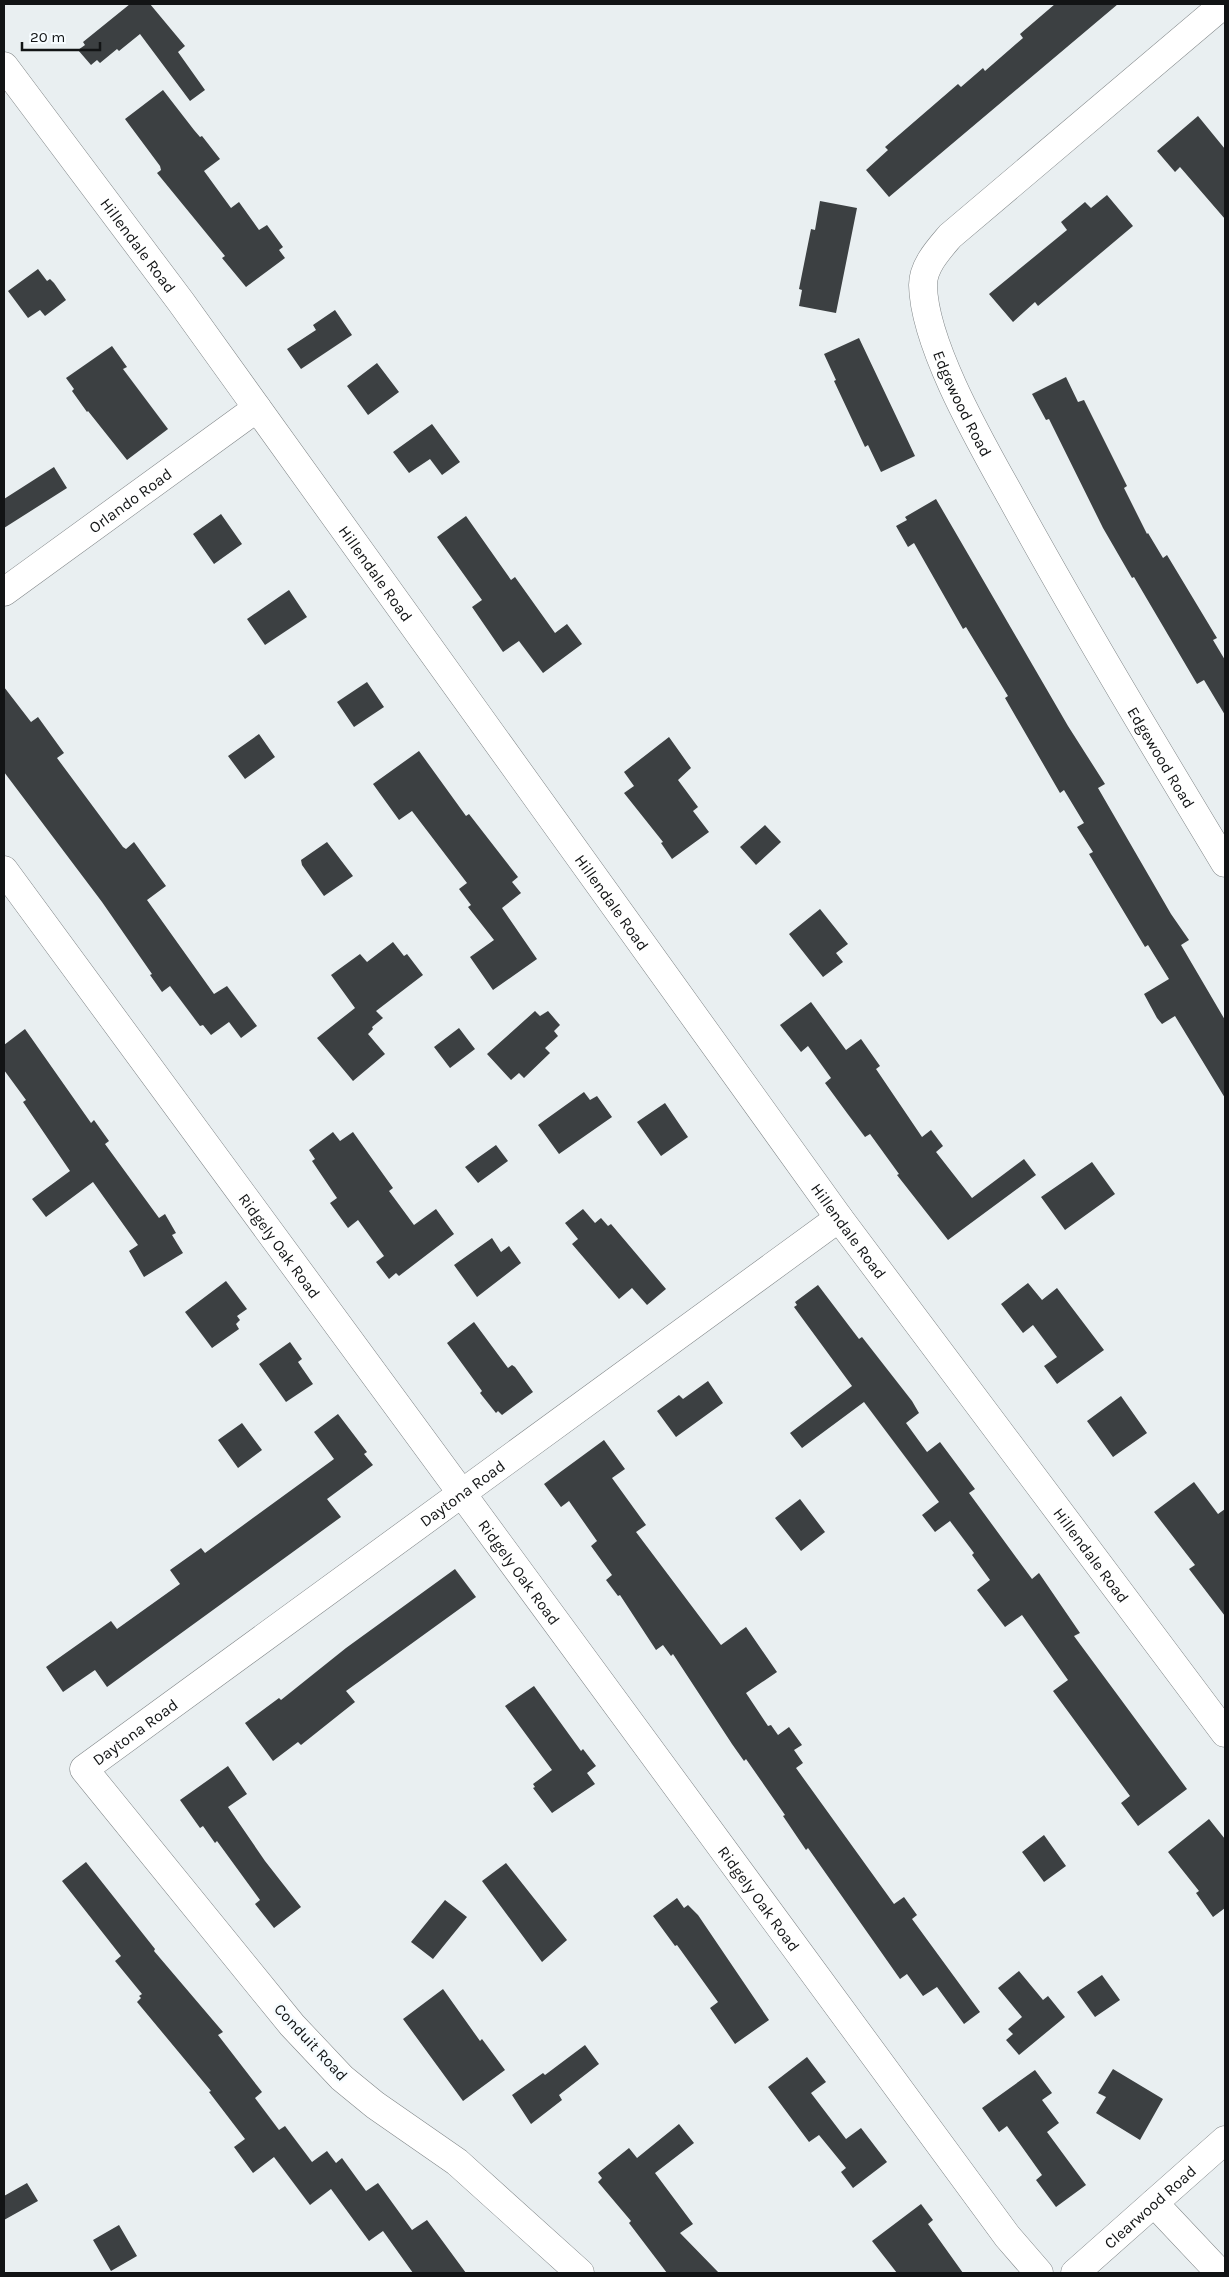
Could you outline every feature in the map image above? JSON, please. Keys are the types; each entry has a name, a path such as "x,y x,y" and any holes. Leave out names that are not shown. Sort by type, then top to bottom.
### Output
{"street":[{"name":"Edgewood Road","path":"1221,14 950,236 930,263 923,282 925,305 933,336 982,445 1074,612 1225,863"},
{"name":"Hillendale Road","path":"4,66 181,302 839,1218 1225,1733"},
{"name":"Orlando Road","path":"4,592 257,408"},
{"name":"Ridgely Oak Road","path":"4,870 1001,2228 1039,2273"},
{"name":"Daytona Road","path":"84,1769 839,1218"},
{"name":"Conduit Road","path":"84,1769 292,2025 320,2055 375,2105 457,2162 580,2273"},
{"name":"Clearwood Road","path":"1075,2273 1225,2140"},
{"path":"1154,2203 1220,2273"}],"building":[{"path":"130,4 150,4 185,46 178,52 205,90 190,101 140,34 119,51 117,49 100,63 97,60 91,65 78,50 85,45 83,42"},
{"path":"1055,4 1118,4 889,197 866,170 888,150 885,147 958,84 961,87 983,68 985,71 1023,38 1020,34"},
{"path":"163,90 194,130 200,137 202,136 220,159 204,171 231,208 239,202 259,230 267,225 283,247 279,250 285,258 246,287 222,258 225,256 157,173 161,170 160,166 125,119"},
{"path":"1198,116 1225,149 1225,219 1180,167 1175,172 1157,151"},
{"path":"1107,195 1133,226 1038,306 1035,302 1013,322 989,294 1067,230 1061,222 1085,202 1091,208"},
{"path":"820,201 857,208 836,313 799,306 802,290 799,289 811,229 815,230"},
{"path":"38,269 47,281 50,279 54,283 66,300 45,316 40,310 28,318 8,291"},
{"path":"335,310 352,335 301,369 287,349 316,330 313,325"},
{"path":"859,338 915,456 881,472 868,445 865,447 834,381 836,380 824,354"},
{"path":"112,346 127,367 123,369 168,429 127,460 87,412 72,391 74,389 66,378"},
{"path":"377,363 399,392 368,415 347,386"},
{"path":"1066,377 1078,402 1084,400 1127,486 1124,488 1147,534 1163,558 1167,555 1217,638 1213,640 1225,660 1225,715 1204,680 1197,684 1134,577 1132,578 1103,528 1049,419 1046,420 1032,394"},
{"path":"432,424 460,462 442,475 430,459 409,473 393,452"},
{"path":"54,467 67,488 4,528 4,499"},
{"path":"936,499 1068,726 1105,784 1098,788 1171,914 1189,940 1181,945 1225,1020 1225,1098 1175,1016 1162,1024 1157,1018 1144,994 1169,979 1148,945 1145,947 1089,854 1093,852 1077,827 1084,823 1064,790 1060,793 1005,698 1008,696 966,627 963,629 914,543 908,547 896,526 907,520 905,517"},
{"path":"221,514 242,544 214,564 193,534"},
{"path":"466,516 511,580 515,577 555,633 567,624 582,644 543,673 519,641 503,652 472,607 482,600 437,537"},
{"path":"289,590 307,617 265,645 247,619"},
{"path":"367,682 384,707 354,727 337,702"},
{"path":"4,687 31,722 38,717 64,753 57,758 123,847 126,849 134,842 166,886 147,900 214,994 227,986 257,1026 241,1038 229,1022 211,1035 203,1025 200,1026 170,986 162,992 150,975 152,974 102,902 4,772"},
{"path":"259,734 275,757 245,779 228,756"},
{"path":"669,737 691,768 678,780 698,807 693,811 709,832 672,859 661,843 663,842 624,793 634,786 624,772"},
{"path":"419,751 466,816 469,814 518,877 512,882 521,893 502,908 537,959 493,990 470,957 494,940 468,907 471,905 459,889 467,883 412,811 399,820 373,784"},
{"path":"765,825 781,842 756,865 740,847"},
{"path":"327,842 353,876 324,896 302,865 301,860"},
{"path":"820,909 848,944 836,953 843,962 823,977 789,934"},
{"path":"393,942 404,956 407,954 423,975 376,1011 383,1018 372,1027 373,1029 368,1034 385,1054 353,1081 317,1038 355,1008 331,975 360,954 367,962"},
{"path":"811,1002 846,1050 861,1039 880,1066 876,1069 922,1137 931,1130 943,1146 936,1152 972,1198 1024,1159 1036,1175 948,1240 897,1175 899,1174 870,1134 865,1137 825,1083 831,1078 808,1046 801,1052 780,1025"},
{"path":"535,1011 540,1016 548,1011 560,1025 554,1031 558,1036 545,1048 550,1053 524,1078 519,1073 511,1080 487,1054"},
{"path":"459,1028 475,1049 450,1068 434,1047"},
{"path":"25,1029 91,1123 94,1120 109,1141 105,1144 159,1218 165,1214 176,1233 172,1235 183,1253 144,1277 129,1251 138,1245 93,1182 46,1217 32,1199 70,1171 23,1102 26,1100 4,1070 4,1045"},
{"path":"584,1092 590,1100 597,1096 612,1117 559,1154 538,1125"},
{"path":"665,1103 688,1137 661,1156 637,1122"},
{"path":"333,1132 340,1141 353,1132 393,1188 389,1191 414,1225 436,1209 454,1234 399,1276 396,1273 389,1279 376,1262 384,1256 358,1220 348,1228 330,1203 337,1198 312,1161 315,1159 309,1150"},
{"path":"496,1145 508,1161 478,1183 465,1167"},
{"path":"1092,1162 1115,1194 1065,1230 1041,1197"},
{"path":"583,1209 595,1223 601,1218 608,1226 611,1224 666,1289 647,1305 632,1288 619,1299 572,1244 578,1239 565,1223"},
{"path":"492,1238 501,1252 509,1246 521,1263 477,1297 454,1265"},
{"path":"226,1281 247,1309 237,1316 240,1320 236,1324 239,1329 212,1348 185,1312"},
{"path":"1028,1283 1042,1300 1057,1288 1104,1350 1057,1384 1044,1366 1057,1357 1033,1325 1023,1333 1001,1304"},
{"path":"818,1285 859,1339 862,1337 912,1401 919,1413 906,1423 927,1452 940,1442 975,1489 969,1493 1032,1579 1039,1573 1080,1633 1074,1636 1187,1789 1138,1826 1121,1803 1130,1796 1053,1691 1068,1680 1022,1615 1005,1627 977,1590 990,1580 972,1555 974,1553 950,1521 935,1532 922,1515 939,1502 864,1402 802,1448 790,1433 852,1386 794,1307 797,1305 795,1302"},
{"path":"474,1322 508,1368 512,1365 515,1367 533,1392 502,1415 498,1411 496,1413 480,1393 482,1391 447,1343"},
{"path":"290,1342 302,1359 298,1362 313,1384 286,1402 259,1364"},
{"path":"708,1381 723,1403 676,1437 657,1411 679,1395 683,1399"},
{"path":"1121,1396 1147,1433 1113,1457 1087,1421"},
{"path":"338,1414 367,1452 364,1454 373,1465 327,1499 341,1517 107,1687 95,1670 63,1692 46,1667 111,1621 117,1629 180,1584 170,1570 201,1548 205,1553 334,1459 314,1432"},
{"path":"242,1423 262,1450 238,1468 218,1440"},
{"path":"604,1440 625,1469 612,1478 646,1525 636,1532 721,1645 746,1627 777,1672 746,1693 768,1726 771,1725 778,1735 789,1727 802,1745 794,1750 803,1763 796,1768 894,1904 904,1897 917,1915 912,1919 980,2012 964,2024 937,1987 923,1996 907,1974 900,1979 808,1848 806,1850 783,1816 785,1815 746,1759 744,1761 732,1744 673,1654 671,1656 663,1645 656,1650 620,1595 618,1596 606,1580 612,1575 591,1546 597,1541 569,1501 561,1507 544,1484"},
{"path":"1194,1482 1218,1514 1225,1509 1225,1616 1189,1569 1195,1565 1154,1512"},
{"path":"800,1499 825,1532 801,1551 775,1518"},
{"path":"455,1569 476,1597 346,1691 355,1702 301,1745 298,1742 273,1761 245,1723 279,1698 281,1700 346,1648"},
{"path":"534,1686 581,1751 583,1749 596,1766 587,1773 595,1784 552,1813 533,1788 535,1787 533,1784 552,1770 505,1706"},
{"path":"228,1766 247,1794 228,1807 265,1861 301,1907 274,1928 255,1904 260,1900 217,1841 215,1843 203,1826 200,1828 180,1800"},
{"path":"1209,1819 1225,1839 1225,1908 1213,1917 1196,1893 1199,1891 1168,1852"},
{"path":"1044,1835 1066,1866 1044,1882 1022,1852"},
{"path":"86,1862 155,1949 154,1951 223,2032 218,2035 262,2092 255,2098 279,2130 285,2126 312,2162 327,2151 336,2163 342,2158 366,2191 378,2183 412,2230 427,2220 466,2273 413,2273 383,2231 369,2241 331,2189 310,2205 274,2157 253,2173 234,2147 245,2139 209,2092 211,2091 137,2002 142,1994 115,1961 121,1956 62,1881"},
{"path":"506,1863 567,1940 542,1962 482,1881"},
{"path":"677,1898 684,1908 688,1905 698,1915 769,2020 735,2044 710,2008 718,2002 677,1945 675,1946 653,1916"},
{"path":"445,1900 467,1917 433,1959 411,1942"},
{"path":"1019,1971 1043,2000 1048,1996 1065,2017 1019,2055 1006,2040 1013,2034 1008,2029 1022,2017 998,1988"},
{"path":"1102,1975 1120,2000 1095,2017 1077,1992"},
{"path":"443,1989 480,2041 482,2039 505,2070 463,2101 403,2019"},
{"path":"585,2045 599,2064 559,2095 562,2100 531,2124 512,2095 543,2073 545,2075"},
{"path":"807,2057 826,2082 811,2093 846,2139 861,2128 887,2162 853,2188 841,2172 846,2168 819,2135 809,2142 768,2087"},
{"path":"1113,2069 1163,2099 1140,2140 1096,2113 1106,2097 1098,2093"},
{"path":"1035,2070 1052,2093 1042,2100 1059,2123 1047,2132 1086,2185 1056,2207 1036,2180 1042,2175 1007,2126 999,2132 982,2108"},
{"path":"679,2124 694,2143 655,2173 693,2224 680,2233 719,2273 667,2273 629,2223 631,2221 598,2182 602,2178 598,2173 629,2148 637,2158"},
{"path":"27,2183 38,2201 4,2220 4,2196"},
{"path":"921,2204 933,2220 928,2224 963,2273 897,2273 872,2241"},
{"path":"119,2225 137,2256 111,2271 93,2240"}]}
